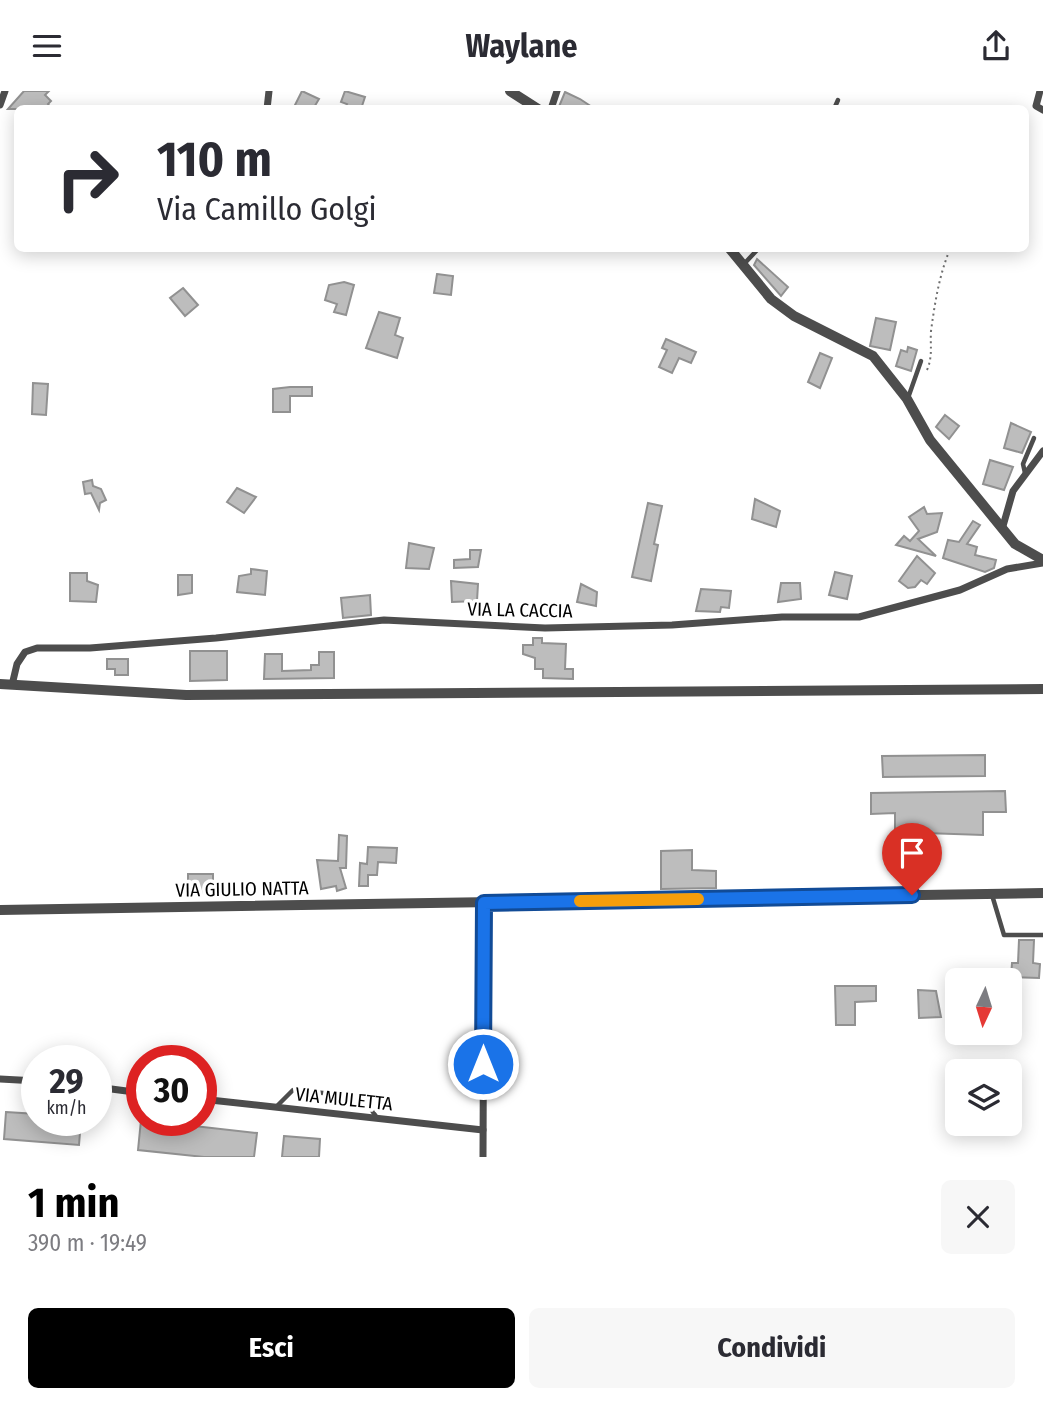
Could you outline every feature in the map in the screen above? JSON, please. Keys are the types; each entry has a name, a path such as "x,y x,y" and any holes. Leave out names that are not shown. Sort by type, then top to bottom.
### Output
{"street":[{"path":"0,105 5,91"},
{"path":"510,91 532,105"},
{"path":"1040,91 1036,106 1043,110"},
{"path":"733,252 771,299 794,317 873,356 907,399 930,440 1015,544 1043,562"},
{"path":"1003,526 1013,491 1043,451"},
{"name":"VIA LA CACCIA","path":"12,685 17,664 25,652 37,648 90,648 216,638 384,620 545,628 672,625 782,617 859,617 960,590 1007,569 1043,562"},
{"path":"0,684 186,695 1043,689"},
{"name":"VIA GIULIO NATTA","path":"0,910 1043,893"},
{"path":"483,1157 484,903"},
{"path":"0,1079 21,1080"},
{"name":"VIA MULETTA","path":"217,1101 483,1130"}],"lane":[{"path":"836,105 838,100"},
{"path":"744,264 755,252"},
{"path":"907,399 921,361"},
{"path":"1026,473 1023,464 1034,438"},
{"path":"992,894 1004,935 1043,935"},
{"path":"276,1107 293,1090 363,1097 378,1119"}],"path":[{"path":"924,375 932,355 930,337 937,288 949,252"}],"building":[{"path":"24,91 49,91 45,95 51,101 49,105 14,105 14,109 8,109"},
{"path":"302,91 319,99 315,105 295,105"},
{"path":"345,91 365,97 362,105 347,105 341,102"},
{"path":"565,92 589,105 560,105"},
{"path":"757,259 788,287 781,296 754,265"},
{"path":"437,274 453,276 451,295 434,293"},
{"path":"344,282 354,285 346,315 334,312 337,304 325,300 329,285"},
{"path":"183,288 198,305 185,316 170,298"},
{"path":"379,312 400,318 395,335 403,338 397,358 366,348"},
{"path":"876,318 896,322 890,350 870,346"},
{"path":"666,339 696,352 691,363 679,358 672,373 659,367 667,350 662,348"},
{"path":"908,347 917,350 911,371 896,366 901,350 907,352"},
{"path":"820,353 832,358 820,388 808,382"},
{"path":"33,383 48,384 46,415 32,414"},
{"path":"312,387 312,396 290,396 290,412 273,412 273,389"},
{"path":"945,415 959,426 949,439 936,427"},
{"path":"1011,423 1031,432 1022,453 1004,448"},
{"path":"990,460 1013,467 1004,490 983,484"},
{"path":"92,480 93,486 101,489 106,500 100,503 99,510 91,493 85,494 83,482"},
{"path":"237,488 256,497 244,513 227,502"},
{"path":"755,499 780,511 776,527 752,519"},
{"path":"648,503 662,506 654,544 658,545 651,581 632,577"},
{"path":"924,507 927,514 942,513 937,532 918,539 936,556 896,545 904,536 910,541 919,531 909,517"},
{"path":"973,521 980,525 967,544 977,547 975,555 996,560 994,568 985,572 943,558 948,540 959,542"},
{"path":"409,543 434,548 429,569 406,568"},
{"path":"470,550 481,550 478,567 454,568 454,560 470,559"},
{"path":"917,556 935,573 927,584 921,580 915,587 908,588 899,581"},
{"path":"251,569 267,571 265,595 237,592 239,576 251,574"},
{"path":"835,572 852,576 847,599 829,595"},
{"path":"70,573 87,573 87,581 98,585 96,602 70,601"},
{"path":"178,575 192,575 192,593 178,595"},
{"path":"451,581 478,584 477,601 452,602"},
{"path":"781,583 800,583 801,599 778,602"},
{"path":"581,584 597,592 596,606 577,602"},
{"path":"701,589 731,591 729,608 721,607 720,612 696,611"},
{"path":"370,595 371,615 343,618 341,598"},
{"path":"533,638 542,638 542,643 566,644 565,669 573,669 573,679 543,678 543,669 535,669 535,658 523,654 523,645 533,645"},
{"path":"190,651 227,651 227,680 190,681"},
{"path":"319,652 334,652 334,678 264,679 265,654 282,654 282,671 311,670 311,665 319,665"},
{"path":"107,659 128,659 128,675 115,675 115,669 107,669"},
{"path":"985,755 985,776 883,777 882,756"},
{"path":"1005,791 1006,812 983,812 983,835 895,832 895,813 871,814 871,793"},
{"path":"339,835 347,836 346,868 340,868 346,888 337,891 336,886 321,889 317,860 338,861"},
{"path":"368,847 397,848 396,863 378,862 377,875 368,875 368,886 359,886 360,863 367,864"},
{"path":"692,850 692,870 716,871 716,888 661,889 661,851"},
{"path":"188,874 213,874 213,894 188,894"},
{"path":"1019,940 1034,940 1033,963 1040,964 1039,978 1022,977 1022,968 1012,968 1012,963 1018,963"},
{"path":"835,986 876,986 876,1001 855,1002 855,1025 836,1025"},
{"path":"918,990 936,991 941,1017 919,1018"},
{"path":"6,1112 21,1113 21,1136 80,1136 79,1145 4,1139"},
{"path":"217,1129 257,1133 254,1157 204,1157 138,1150 139,1136 217,1136"},
{"path":"284,1136 320,1139 319,1157 282,1157"}],"slow traffic":[{"path":"580,901 698,899"}],"route":[{"path":"483,1064 484,903 912,895"}]}
